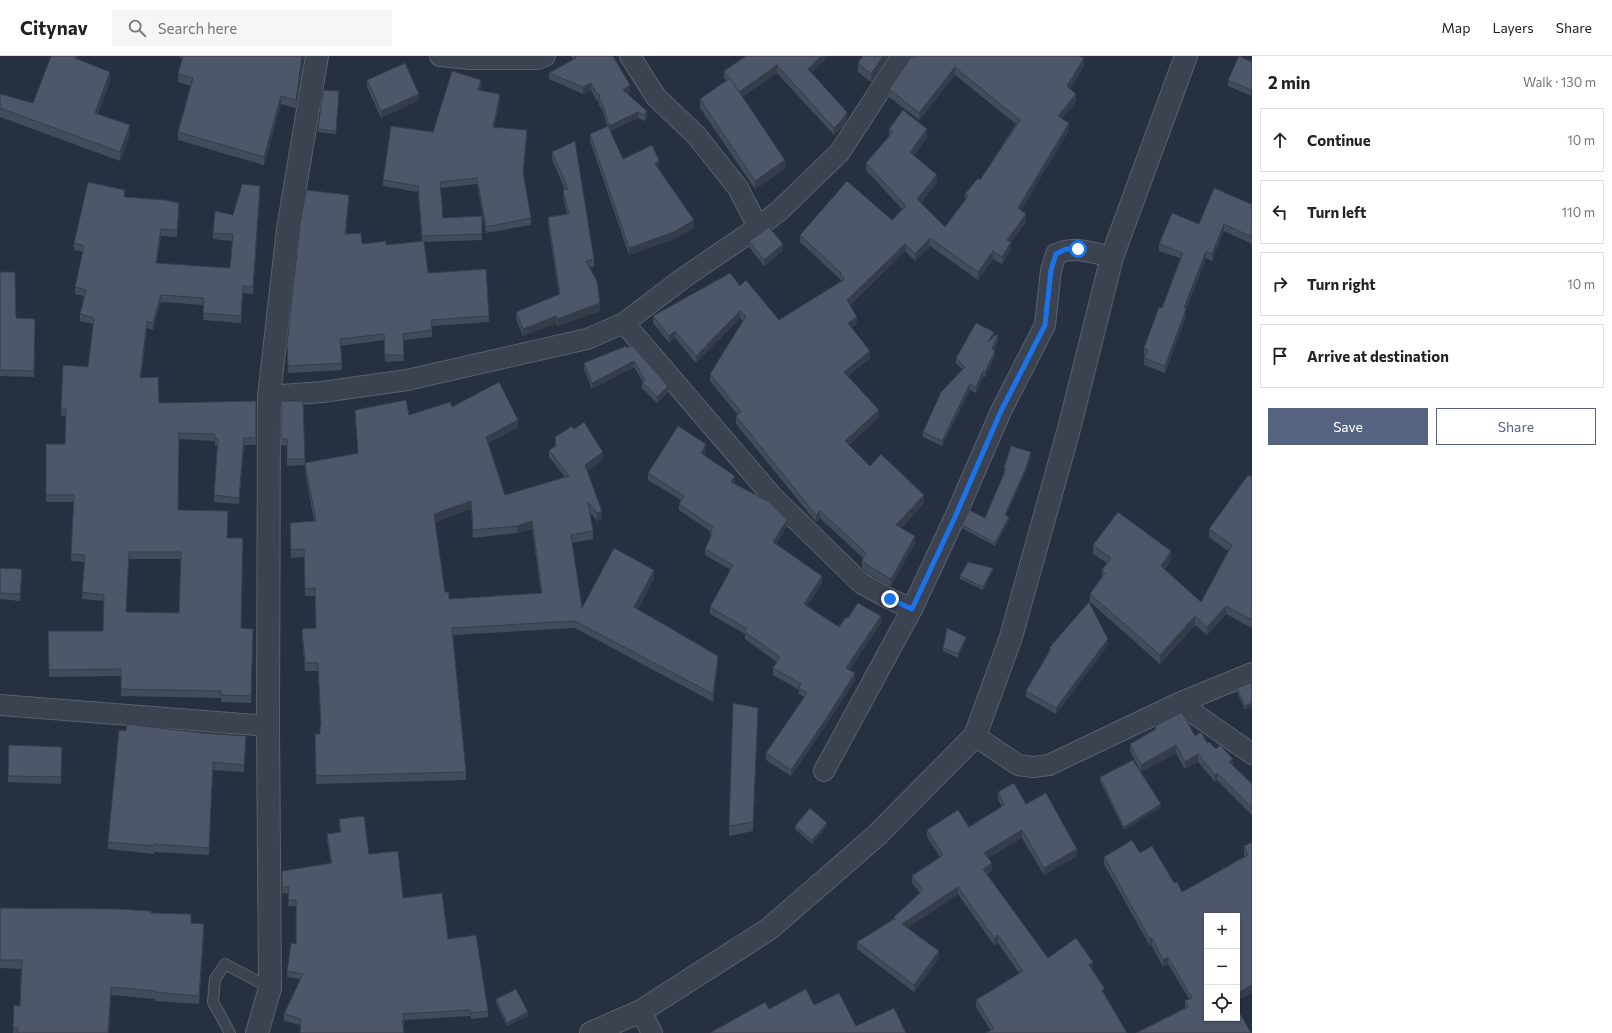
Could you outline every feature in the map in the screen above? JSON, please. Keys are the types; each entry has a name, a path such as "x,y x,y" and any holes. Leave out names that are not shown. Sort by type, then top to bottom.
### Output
{"street":[{"path":"257,1033 270,988 268,726 269,396 288,229 317,56"},
{"path":"440,56 470,59 538,59 545,56"},
{"path":"630,56 656,97 696,135 738,188 758,228"},
{"path":"269,396 322,392 407,380 587,339 624,323 682,279 758,228 779,211 840,152 902,56"},
{"path":"591,1033 641,1012 769,929 876,836 975,736 1011,637 1069,429 1112,257 1186,56"},
{"path":"824,771 912,609 955,517 1001,411 1045,325 1051,270 1056,254 1066,249 1078,249 1112,257"},
{"path":"624,323 773,497 861,583 912,609"},
{"path":"975,736 1018,764 1033,767 1049,765 1179,703 1252,673"},
{"path":"1179,703 1252,754"},
{"path":"0,705 268,726"},
{"path":"641,1012 652,1033"}],"lane":[{"path":"230,1033 213,1002 215,979 225,964 270,988"}],"building":[{"path":"51,56 76,56 75,58 110,72 95,113 130,125 120,152 0,108 0,94 33,103"},
{"path":"183,56 302,56 296,100 281,96 264,157 178,132 193,78 178,74"},
{"path":"574,56 613,56 630,85 623,90 647,111 645,115 638,112 609,126 603,105 599,98 600,95 596,93 591,83 583,87 549,73 576,58"},
{"path":"746,56 821,56 808,69 847,112 834,128 777,65 739,92 724,71"},
{"path":"863,56 883,56 871,74 858,63"},
{"path":"914,56 1079,56 1084,58 1067,86 1076,94 1058,116 1069,123 1018,208 1026,214 1007,240 1011,242 1002,257 993,251 978,272 930,238 915,254 905,244 847,300 857,317 848,323 870,351 844,372 879,410 845,441 870,466 881,454 924,495 896,525 915,536 891,579 867,565 862,560 866,553 820,511 816,515 736,416 741,412 710,374 746,316 740,311 696,356 675,331 669,336 653,316 730,273 740,286 746,280 779,320 845,279 840,274 841,273 800,235 847,181 892,220 906,206 866,163 893,132 889,129 903,110 927,129 910,152 937,175 917,199 945,227 968,196 965,194 978,178 980,180 1020,120 955,67 919,113 889,89 911,57 913,58"},
{"path":"1239,56 1252,62 1251,90 1228,80"},
{"path":"405,63 419,94 381,111 367,80"},
{"path":"452,71 481,80 478,90 500,94 493,127 527,130 523,172 531,218 486,227 477,178 440,182 443,218 482,216 482,234 422,236 418,186 383,180 391,126 433,132"},
{"path":"730,78 785,160 755,181 700,99"},
{"path":"323,90 339,91 336,131 318,129"},
{"path":"608,126 623,159 652,145 659,160 655,164 694,220 674,232 629,248 590,134"},
{"path":"575,141 594,259 586,261 597,281 600,303 557,319 556,316 523,329 516,312 560,294 548,217 569,214 563,190 568,189 552,152"},
{"path":"88,182 125,190 124,197 165,200 179,203 177,230 161,229 156,263 230,268 233,234 213,233 215,211 233,215 242,184 260,186 253,287 243,286 241,316 203,313 204,298 161,295 153,323 147,321 140,378 158,377 159,403 256,401 256,438 244,438 239,498 214,495 218,439 215,439 215,434 179,433 178,510 228,511 227,538 243,538 241,628 253,629 251,696 221,695 221,691 121,689 121,669 49,670 48,631 103,631 104,595 82,592 85,555 71,554 74,495 46,495 46,444 65,444 66,409 61,409 63,365 88,367 94,318 80,314 86,290 75,287 84,246 74,243","holes":["129,552 181,552 179,613 126,612"]},
{"path":"1214,188 1251,204 1252,202 1252,237 1224,224 1212,254 1206,251 1184,308 1186,309 1165,366 1144,358 1148,350 1144,348 1159,307 1162,308 1183,253 1159,244 1172,213 1199,224"},
{"path":"306,190 349,195 345,234 361,233 362,244 386,241 386,245 424,241 428,273 486,269 489,316 431,320 432,330 403,334 404,355 385,355 384,334 340,339 342,363 288,366 287,345 300,224"},
{"path":"769,227 783,244 764,260 749,241"},
{"path":"0,272 15,272 16,318 35,319 34,371 0,370"},
{"path":"976,323 994,332 988,342 997,334 998,335 992,349 995,351 985,372 983,371 976,387 970,384 942,441 923,432 941,392 965,367 956,358"},
{"path":"632,345 668,386 657,397 642,382 645,380 634,361 592,383 584,363"},
{"path":"499,382 518,420 486,437 505,495 569,476 549,450 556,446 555,437 572,426 574,429 584,422 603,452 585,465 602,511 597,513 588,502 593,531 571,535 582,608 614,548 654,570 634,607 718,656 713,694 575,621 452,628 466,772 316,776 315,734 320,734 321,726 318,663 305,663 302,629 316,628 315,588 305,589 304,549 291,550 290,523 316,521 305,463 358,453 355,410 406,400 409,415 450,402 452,407","holes":["471,501 473,530 517,526 532,521 542,593 449,599 449,592 445,592 434,514"]},
{"path":"281,401 303,401 305,459 287,459 287,439 281,439"},
{"path":"678,426 706,444 701,453 735,476 731,482 768,501 787,520 773,542 822,576 804,604 839,627 846,617 848,618 858,603 881,616 846,668 855,673 791,770 766,753 807,693 799,688 801,684 773,668 780,657 745,632 747,629 710,607 733,565 705,549 712,534 710,533 713,527 679,504 684,496 648,473"},
{"path":"1011,446 1031,452 1025,470 1005,515 1009,517 995,543 962,525 969,510 985,518 1006,469 1004,468"},
{"path":"1248,475 1252,477 1252,620 1226,606 1207,627 1195,616 1160,655 1090,594 1105,573 1102,570 1111,558 1093,545 1118,512 1171,551 1161,566 1201,602 1232,545 1209,529"},
{"path":"968,562 993,568 983,587 960,576"},
{"path":"0,568 22,569 20,594 0,593"},
{"path":"1089,602 1108,639 1056,708 1026,691 1051,649 1049,648"},
{"path":"947,628 966,637 958,654 943,648"},
{"path":"1252,682 1252,703 1245,706 1237,688"},
{"path":"733,703 758,708 753,822 729,826"},
{"path":"1182,712 1195,736 1201,732 1207,743 1209,742 1216,749 1220,745 1233,759 1229,762 1252,784 1252,808 1217,773 1215,775 1198,754 1185,762 1176,745 1141,765 1130,744 1156,729 1155,726"},
{"path":"127,724 202,733 246,736 244,765 213,762 209,848 154,844 154,846 108,842 119,730 126,731"},
{"path":"9,745 62,747 61,777 8,776"},
{"path":"1133,760 1161,804 1124,827 1100,777"},
{"path":"1014,783 1026,804 1046,793 1077,849 1044,868 1022,830 984,853 992,863 983,869 1048,958 1076,938 1093,962 1089,965 1105,989 1102,990 1127,1033 986,1033 994,1029 976,1000 1023,971 998,935 994,938 958,887 902,924 939,951 914,985 857,942 894,919 896,920 894,917 923,890 912,876 943,855 927,830 958,810 969,827 1004,805 998,792"},
{"path":"810,808 827,823 812,840 795,826"},
{"path":"364,816 369,854 398,851 403,898 442,893 448,939 476,935 488,1011 471,1013 470,1010 403,1014 404,1020 402,1020 404,1033 300,1033 301,1019 284,1014 303,974 287,971 291,943 296,944 296,900 288,900 289,887 282,887 282,871 332,863 327,834 341,832 339,819"},
{"path":"1132,840 1140,853 1152,846 1174,883 1177,882 1182,892 1248,855 1244,846 1252,842 1252,985 1240,991 1240,913 1204,913 1204,1021 1240,1021 1240,1013 1251,1033 1136,1033 1188,1007 1185,1001 1192,998 1168,957 1163,960 1152,938 1150,939 1104,857"},
{"path":"0,908 118,909 151,911 151,913 191,914 191,923 204,924 199,996 111,987 108,1033 18,1033 18,1028 13,1028 14,1005 20,1006 22,960 0,960"},
{"path":"516,989 528,1012 507,1023 496,999"},
{"path":"806,989 814,1005 839,993 856,1026 894,1008 906,1033 710,1033 765,1002 769,1009"}],"route":[{"path":"890,599 912,609 955,517 1001,411 1045,325 1051,270 1056,254 1066,249 1078,249"}]}
